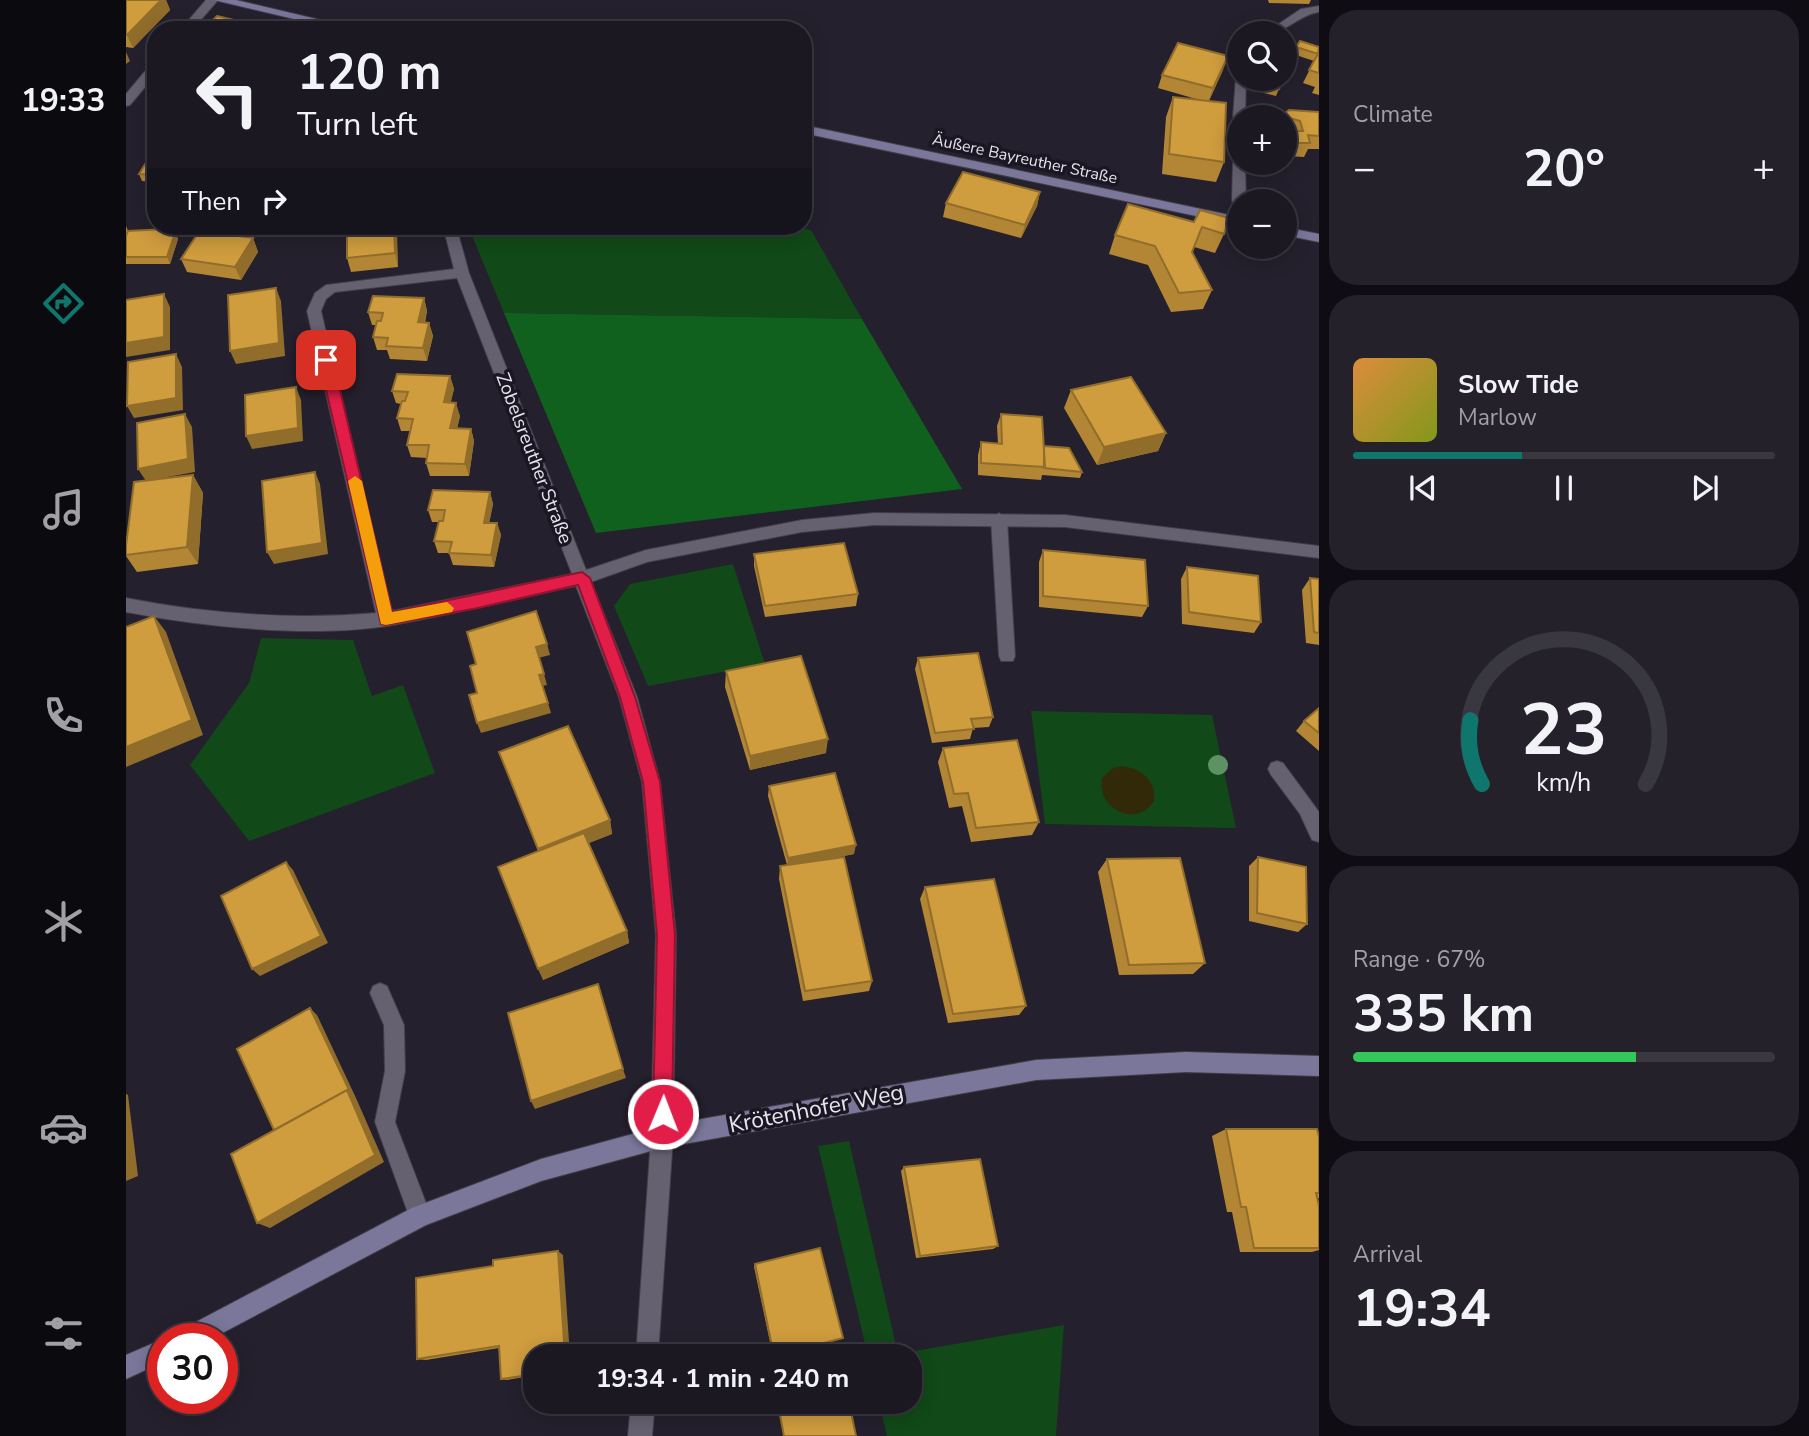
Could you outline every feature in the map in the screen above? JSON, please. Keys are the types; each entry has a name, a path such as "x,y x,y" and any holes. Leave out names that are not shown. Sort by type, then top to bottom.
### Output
{"street":[{"path":"194,21 212,0"},
{"path":"220,0 316,21"},
{"path":"1290,21 1305,11 1319,9"},
{"path":"126,102 147,77"},
{"name":"Äußere Bayreuther Straße","path":"812,131 1227,218"},
{"path":"1297,234 1319,238"},
{"name":"Zobelsreuther Straße","path":"452,235 463,273 628,697 651,782 666,935 662,1137 648,1344"},
{"path":"386,619 314,311 320,296 331,288 463,273"},
{"path":"126,605 168,612 274,622 336,623 386,619 478,602 582,578 646,556 802,526 874,519 1065,521 1319,552"},
{"path":"999,519 1006,656"},
{"path":"1277,769 1304,805 1319,834"},
{"path":"380,993 394,1025 395,1071 385,1122 420,1216"},
{"name":"Krötenhofer Weg","path":"217,1323 420,1216 541,1170 662,1137 1036,1070 1186,1062 1319,1066"},
{"path":"126,1367 147,1357"},
{"path":"640,1436 642,1414"}],"green space":[{"path":"812,232 862,319 504,313 472,235 812,235"},
{"path":"504,313 862,319 962,489 596,533"},
{"path":"733,564 765,664 648,686 614,606 630,584"},
{"path":"261,638 353,640 372,696 403,685 435,773 249,841 190,765 249,683"},
{"path":"1031,711 1212,715 1236,828 1045,824"},
{"path":"849,1141 896,1344 865,1344 818,1146"},
{"path":"1064,1325 1056,1436 887,1436 882,1414 922,1414 922,1350"}],"sand":[{"path":"1122,766 1141,773 1153,787 1154,801 1138,814 1119,812 1105,799 1102,778 1113,768"}],"building":[{"path":"126,0 161,0 127,35 126,35"},
{"path":"217,16 238,21 212,21"},
{"path":"1300,41 1319,47 1318,54 1297,47"},
{"path":"1178,43 1227,56 1213,88 1162,75"},
{"path":"1319,52 1319,73 1309,70"},
{"path":"1173,97 1226,103 1224,162 1169,154"},
{"path":"1297,111 1319,112 1319,136 1308,135 1310,143 1297,143 1297,131 1303,131 1300,121 1297,120"},
{"path":"147,161 147,174 139,174"},
{"path":"963,172 1040,192 1025,225 946,203"},
{"path":"1128,204 1194,222 1200,210 1227,217 1224,234 1202,227 1192,252 1212,290 1179,293 1155,246 1115,235"},
{"path":"147,230 147,235 174,235 167,257 126,257 128,231"},
{"path":"197,235 239,235 253,238 235,267 181,259"},
{"path":"347,235 394,235 395,253 347,258"},
{"path":"276,288 279,343 230,351 228,295"},
{"path":"164,294 164,337 126,343 126,300"},
{"path":"373,296 424,298 418,322 429,323 423,348 386,346 388,338 373,337 377,321 381,321 383,313 368,312"},
{"path":"176,354 176,398 127,406 128,362"},
{"path":"397,374 450,376 444,402 456,403 450,428 471,429 465,464 426,463 429,445 407,445 413,419 397,418 408,392 392,391"},
{"path":"1131,377 1166,433 1104,447 1071,390"},
{"path":"296,387 298,428 246,436 245,395"},
{"path":"185,414 188,459 138,469 137,423"},
{"path":"1001,414 1042,417 1045,467 981,463 981,442 1002,444"},
{"path":"1044,446 1069,448 1082,472 1044,468"},
{"path":"315,472 322,543 267,552 262,481"},
{"path":"193,475 187,547 126,555 134,482"},
{"path":"433,490 490,492 484,523 497,523 491,555 449,553 452,542 434,541 445,510 428,510"},
{"path":"844,543 858,594 765,606 754,554"},
{"path":"1043,550 1145,560 1148,606 1043,596"},
{"path":"1187,567 1258,576 1261,622 1189,612"},
{"path":"1310,578 1319,579 1319,633 1314,632"},
{"path":"536,611 547,644 536,647 544,674 539,675 548,703 477,723 469,695 477,693 470,666 476,664 467,632"},
{"path":"154,616 192,720 126,747 126,627"},
{"path":"978,653 993,717 971,719 974,729 935,733 918,658"},
{"path":"801,656 828,739 750,756 726,671"},
{"path":"1319,708 1319,733 1304,721"},
{"path":"568,726 610,820 538,849 499,752"},
{"path":"1017,740 1039,822 976,828 968,793 954,794 943,748"},
{"path":"835,773 856,845 788,858 769,786"},
{"path":"584,833 627,931 538,969 498,867"},
{"path":"844,857 872,981 805,991 780,866"},
{"path":"1258,857 1306,867 1307,924 1257,913"},
{"path":"1180,858 1205,963 1129,965 1107,859"},
{"path":"286,862 321,936 252,969 221,896"},
{"path":"994,879 1026,1006 953,1014 925,887"},
{"path":"598,984 623,1069 531,1101 508,1013"},
{"path":"310,1008 350,1092 347,1090 274,1130 237,1049"},
{"path":"347,1090 375,1155 257,1223 231,1154"},
{"path":"1226,1129 1317,1129 1319,1248 1254,1248 1246,1207 1241,1207"},
{"path":"980,1159 998,1246 920,1256 904,1167"},
{"path":"820,1248 843,1338 820,1344 772,1344 755,1264"},
{"path":"558,1251 564,1344 523,1344 523,1376 501,1379 499,1346 417,1359 416,1278 493,1266 493,1260"},
{"path":"851,1414 856,1436 784,1436 780,1415"}],"slow traffic":[{"path":"355,481 386,619 447,608"}],"route":[{"path":"326,360 386,619 478,602 582,578 628,697 651,782 666,935 663,1114"}]}
